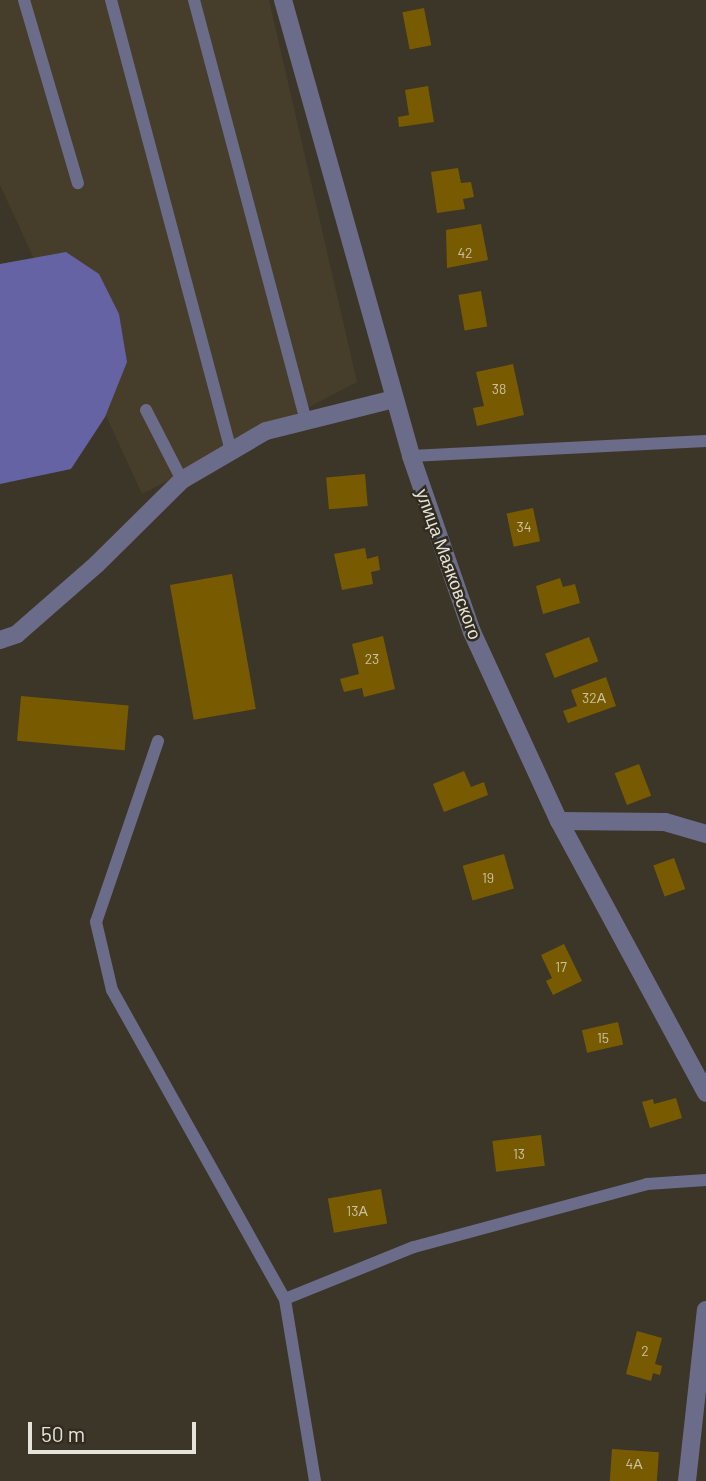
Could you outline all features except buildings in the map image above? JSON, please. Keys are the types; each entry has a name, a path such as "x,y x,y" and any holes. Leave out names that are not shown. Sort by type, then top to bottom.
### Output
{"street":[{"name":"улица Маяковского","path":"282,0 411,456 472,632 559,821 706,1093"},
{"path":"0,640 17,634 97,564 182,480 266,431 394,399"},
{"path":"559,821 665,822 706,834"},
{"path":"687,1481 706,1310"}],"lane":[{"path":"24,0 78,183"},
{"path":"111,0 231,451"},
{"path":"194,0 306,421"},
{"path":"146,410 182,480"},
{"path":"411,456 706,441"},
{"path":"158,741 96,922 112,990 285,1299 315,1481"},
{"path":"285,1299 414,1247 647,1184 706,1180"}],"shaded area":[{"path":"0,0 269,0 357,382 142,494 0,185"},
{"path":"66,252 99,274 119,314 127,362 105,417 71,469 0,484 0,264"}]}
